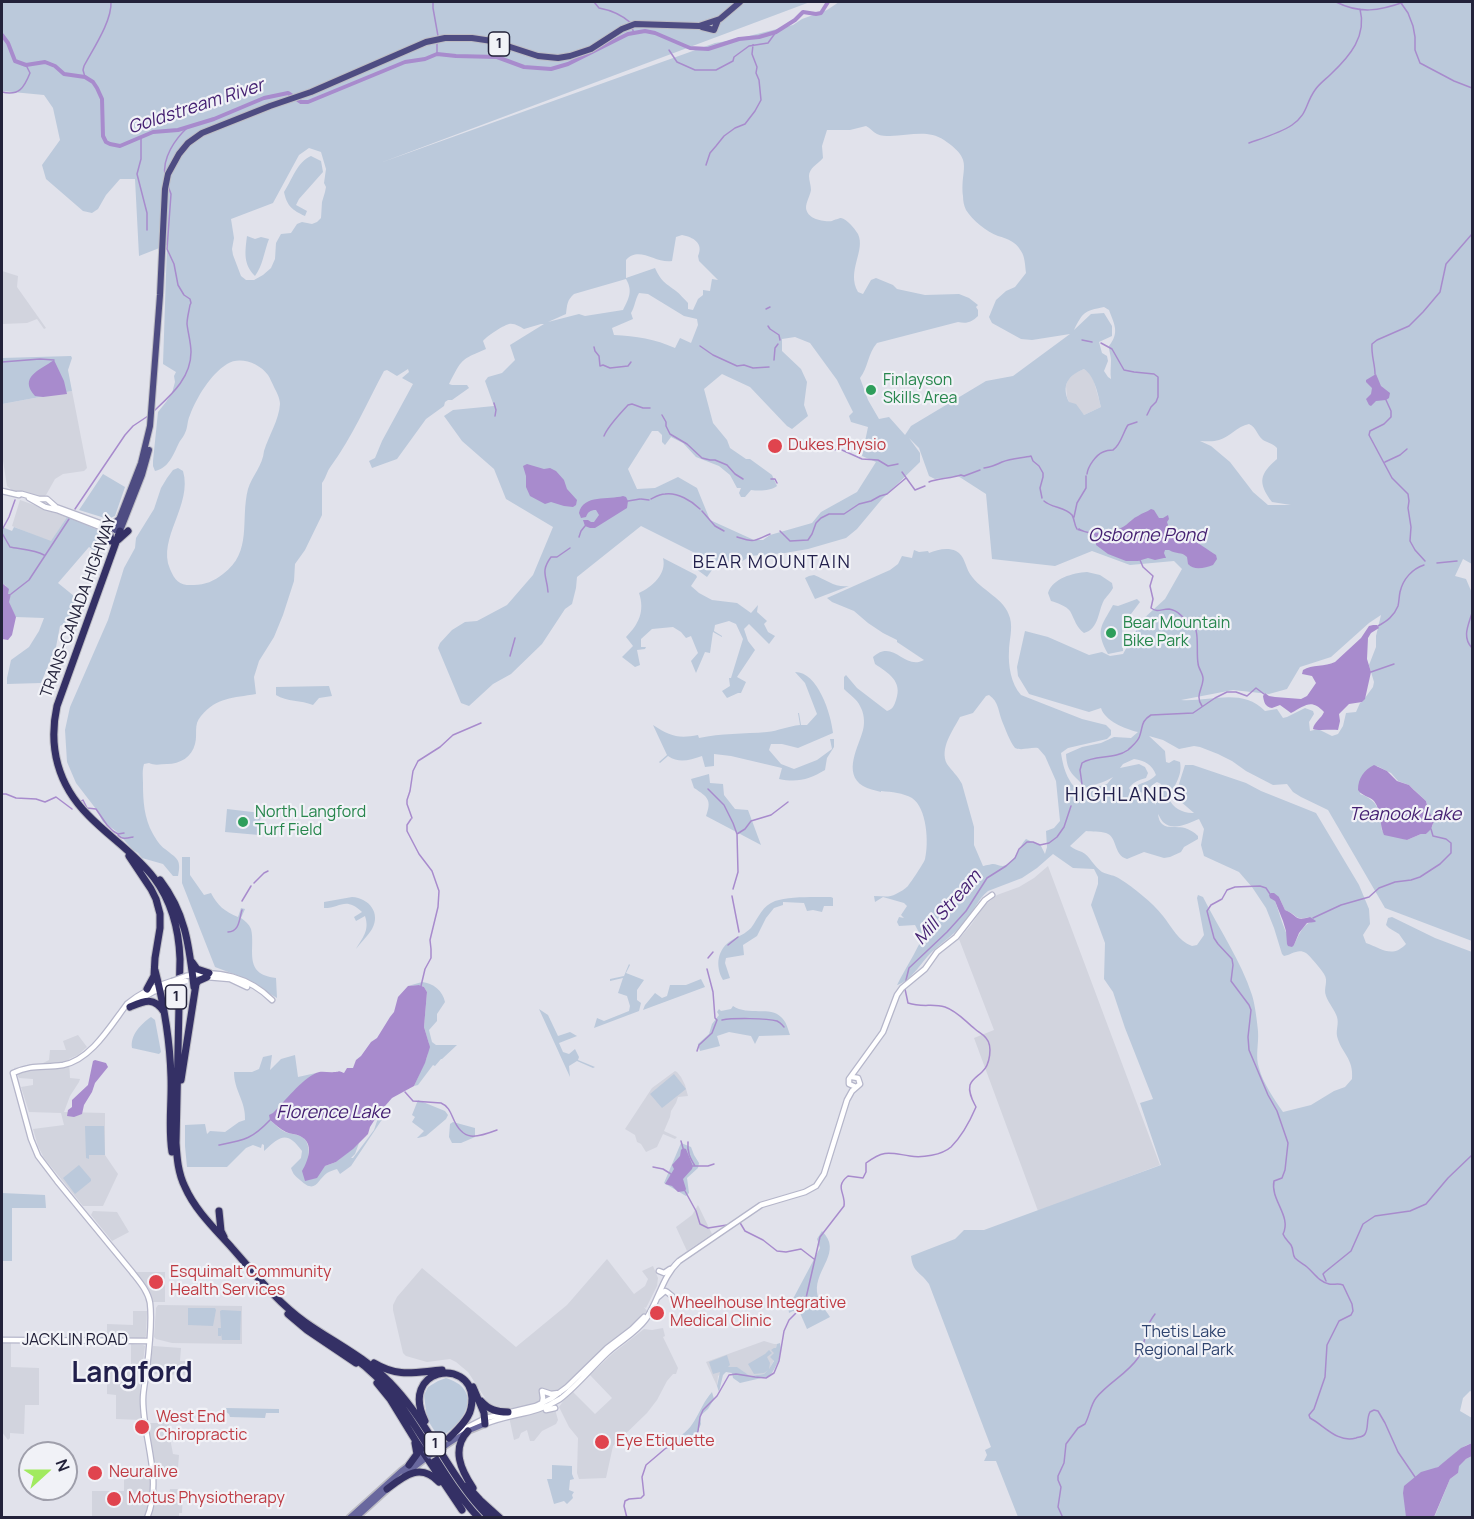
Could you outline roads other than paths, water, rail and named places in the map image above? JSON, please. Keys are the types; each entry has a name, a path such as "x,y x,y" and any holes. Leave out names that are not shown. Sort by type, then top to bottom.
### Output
{"highway":[{"name":"TRANS-CANADA HIGHWAY","path":"122,519 142,475 150,444 157,398 167,195 176,164 189,146 210,131 435,40 456,37 472,38 492,41 538,56 558,58 591,49 622,29 635,24 699,26 714,30 720,19 740,2"},
{"name":"TRANS-CANADA HIGHWAY","path":"274,106 202,133 184,148 175,159 168,174 165,189 152,411 144,452 122,519 121,531 113,543 53,706 50,745 56,774 72,802 84,817 131,856 155,880 176,923 180,959 176,1143 180,1174 189,1194 217,1232 277,1299 297,1316 371,1365 397,1389 467,1492 490,1518"},
{"path":"152,411 159,353"},
{"path":"121,531 121,523 132,488"},
{"path":"122,519 126,527 113,543 106,527 122,519"},
{"name":"TRANS-CANADA HIGHWAY","path":"131,856 160,895 175,937 177,968 172,1152 177,1179 188,1202 263,1290 288,1314 357,1361 384,1384 408,1414 460,1496 479,1518"},
{"path":"131,856 152,871 171,895 185,929 190,957 189,978 194,993"},
{"path":"131,856 159,907 160,928 153,980 147,989"},
{"path":"176,1143 181,1081 194,993 198,981 208,975 194,966 190,957"},
{"path":"154,970 165,1014 171,1066 170,1140 172,1152"},
{"path":"130,1006 151,1001 161,1007 165,1014"},
{"path":"219,1211 221,1232 262,1283"},
{"path":"288,1314 297,1323 365,1371 390,1399 462,1510"},
{"path":"333,1340 394,1372 411,1374 446,1370 459,1372 469,1381 485,1405 499,1412 508,1412"},
{"path":"445,1442 469,1415 472,1394 465,1381 458,1376 444,1373 429,1378 421,1389 419,1404 422,1414 461,1478 480,1500 501,1518"},
{"path":"477,1395 486,1421"},
{"path":"468,1431 460,1444 460,1464 472,1487 501,1518"},
{"path":"409,1465 417,1454 412,1435"},
{"path":"387,1489 406,1475 417,1472 427,1473 436,1479 469,1518"}],"main road":[{"path":"2,491 46,503 57,510 121,531"},
{"path":"17,494 59,507 106,527"},
{"path":"659,1271 664,1273 672,1268 757,1207 805,1192 816,1186 824,1174 847,1100 849,1079 883,1032 897,995 905,985 922,972 937,952 960,933 985,900 992,895"},
{"path":"148,1516 154,1484 143,1397 149,1341 150,1303 146,1292 132,1272 38,1156 13,1073 25,1067 60,1065 77,1060 93,1047 127,1004 147,989 189,978 208,975 224,974 237,978 266,994 272,1000 238,982 208,975"},
{"path":"117,1017 159,987"},
{"path":"847,1100 860,1084 859,1067"},
{"path":"852,1077 859,1080"},
{"path":"849,1084 856,1087"},
{"path":"349,1518 409,1465 471,1425 531,1413 560,1399 608,1353 639,1328 648,1317 672,1268"},
{"path":"654,1302 662,1293 667,1292 672,1296"},
{"path":"445,1442 486,1421 508,1412 542,1404 561,1393 607,1348 632,1329 651,1308"},
{"name":"JACKLIN ROAD","path":"2,1340 149,1341"},
{"path":"542,1404 542,1391 551,1394 561,1393"},
{"path":"499,1419 527,1417 555,1408"},
{"path":"356,1518 426,1455"}],"water":[{"path":"54,360 64,381 67,394 35,396 30,389 30,379 37,371"},
{"path":"1376,374 1381,386 1390,393 1389,398 1376,401 1371,406 1366,399 1371,394 1372,388 1366,380"},
{"path":"527,464 556,471 577,500 576,505 564,506 551,502 545,504 530,496 526,487 523,466"},
{"path":"623,496 628,501 627,508 595,528 585,526 583,520 594,522 599,515 594,510 581,518 579,513 581,507 586,503 591,500"},
{"name":"Osborne Pond","path":"1151,509 1159,518 1168,515 1169,528 1216,555 1217,559 1213,565 1193,568 1188,564 1185,555 1169,550 1165,550 1166,558 1126,561 1108,554 1096,545 1094,535 1077,530 1079,528 1096,533 1116,530"},
{"path":"2,583 9,589 8,594 11,594 9,602 16,617 12,635 8,640 2,639"},
{"path":"1369,626 1379,628 1368,638 1367,659 1371,672 1365,699 1362,702 1349,704 1339,714 1338,730 1313,729 1324,712 1315,705 1304,706 1291,713 1280,705 1272,708 1266,705 1263,696 1265,693 1275,697 1301,699 1307,696 1316,683 1312,676 1302,674 1303,670 1335,662 1361,638"},
{"name":"Teanook Lake","path":"1374,765 1387,771 1397,781 1409,785 1426,801 1434,821 1426,834 1407,840 1384,835 1377,805 1358,790 1362,775"},
{"path":"1271,893 1279,897 1285,910 1296,917 1301,919 1310,917 1316,921 1307,923 1292,947 1287,944 1283,921 1275,901 1270,898"},
{"name":"Florence Lake","path":"419,985 427,992 424,1027 430,1047 414,1086 392,1098 379,1113 368,1134 353,1149 336,1162 325,1166 317,1178 305,1181 302,1171 309,1148 305,1139 280,1128 270,1120 269,1115 310,1076 320,1072 344,1073 347,1068 353,1068 356,1060 377,1038 394,1012 398,997 408,986"},
{"path":"95,1060 106,1063 108,1067 95,1083 82,1114 74,1117 67,1116 68,1110 72,1107 72,1100 88,1085"},
{"path":"683,1148 686,1149 693,1166 683,1179 685,1191 678,1192 672,1186 665,1184 674,1169 672,1165 680,1156"},
{"path":"1472,1443 1472,1456 1459,1466 1458,1473 1450,1479 1434,1517 1406,1517 1404,1486 1421,1472 1438,1467 1461,1448"}],"waterway":[{"path":"85,77 84,66 105,26 111,2"},
{"path":"433,2 438,36"},
{"path":"594,2 599,8 616,13 631,23"},
{"name":"Goldstream River","path":"2,35 15,61 26,65 45,62 55,66 64,74 85,77 93,82 102,99 103,136 106,142 120,146 153,132 178,130 214,119 264,98 288,93 301,102 308,102 405,62 425,59 437,54 497,57 524,67 551,69 568,64 628,34 645,31 690,48 708,49 739,39 776,32 803,12 821,13 828,2"},
{"path":"1336,2 1361,10 1404,2"},
{"path":"1401,3 1413,26 1415,50 1420,63 1472,88"},
{"path":"1249,143 1282,130 1301,117 1317,88 1345,60 1355,45 1361,28 1360,9"},
{"name":"Goldstream River","path":"632,28 634,33"},
{"path":"669,50 677,62 695,70 716,70 733,61 734,57 749,46 768,43 776,32"},
{"path":"437,44 437,54"},
{"path":"706,165 710,153 724,136 745,124 761,100 757,67 752,54 753,45"},
{"path":"2,92 13,93 23,87 30,73 26,65"},
{"path":"165,176 170,149 188,127"},
{"path":"141,137 141,159 137,174 147,213 147,230"},
{"path":"154,411 184,378 191,352 187,324 191,303 178,285 174,264 167,249 171,194 168,186"},
{"path":"1375,374 1372,344 1409,326 1423,312 1440,292 1446,264 1472,234"},
{"path":"766,309 770,307"},
{"path":"768,326 779,335 780,340"},
{"path":"1082,340 1092,342"},
{"path":"1101,343 1112,349 1124,370 1154,374 1158,377 1158,397 1147,415"},
{"path":"774,360 775,348 778,344"},
{"path":"700,346 737,366 769,367"},
{"path":"594,347 599,356 600,366 610,368 628,366 631,362"},
{"path":"2,362 54,360"},
{"path":"1386,400 1391,417 1384,424 1370,431 1369,435 1392,478 1408,494 1410,541 1425,561"},
{"path":"494,403 495,416"},
{"path":"604,436 611,424 628,405 650,408"},
{"path":"662,415 670,434 687,444 702,458 727,465 743,479"},
{"path":"75,509 125,435 133,426 148,416"},
{"path":"1087,474 1095,458 1100,453 1116,448 1128,425 1137,422"},
{"path":"1385,462 1407,449"},
{"path":"815,451 842,450 862,459 878,460 888,466 898,464"},
{"path":"984,468 1031,456 1043,473 1040,488 1042,498"},
{"path":"929,482 964,476 980,470"},
{"path":"902,472 915,490 925,486"},
{"path":"1074,517 1077,503 1086,488 1086,476"},
{"path":"780,531 790,541 808,540 821,518 829,514 844,514 859,504 887,494 906,478"},
{"path":"771,479 775,479 777,483"},
{"path":"651,499 661,494 674,494 689,500 700,509"},
{"path":"628,501 640,499"},
{"path":"641,499 649,500"},
{"path":"2,530 15,500"},
{"path":"1044,501 1069,512 1077,529"},
{"path":"702,511 715,526 724,531"},
{"path":"11,594 29,580 69,519"},
{"path":"579,537 585,526"},
{"path":"2,533 10,547 44,555"},
{"path":"737,537 754,540 770,534"},
{"path":"548,592 545,574 548,562 551,557 557,557 570,548"},
{"path":"1140,560 1143,567 1153,576 1150,586 1153,599 1151,608 1158,611 1174,610 1191,621 1194,626 1197,636 1198,665 1203,678 1199,696 1202,706"},
{"name":"Mill Stream","path":"1437,563 1457,561"},
{"name":"Mill Stream","path":"1378,626 1390,618 1396,610 1401,587 1406,579 1412,572 1424,565"},
{"path":"1472,613 1467,636 1472,648"},
{"path":"510,656 515,638"},
{"path":"1371,672 1394,664"},
{"name":"Mill Stream","path":"1082,784 1080,770 1082,763 1087,760 1117,755 1128,750 1138,739 1144,722 1151,715 1193,713 1227,692 1247,696 1256,688 1264,694"},
{"path":"412,818 407,800 413,771 418,761 440,747 453,735 481,723"},
{"path":"708,789 724,805 737,834 738,872 733,889"},
{"path":"2,794 45,802 56,797 72,809"},
{"path":"80,802 83,800 87,808 96,809 113,831 118,834 124,833"},
{"path":"737,834 751,821 771,815 788,802"},
{"name":"Mill Stream","path":"905,984 909,968 966,911 987,878 1015,858 1019,849 1027,842 1040,845 1049,843 1057,837 1064,827 1071,806"},
{"path":"411,819 407,825 407,831 419,854 432,871 439,891 438,907 430,940 431,958 425,969 421,986"},
{"path":"1313,918 1341,905 1369,897 1379,888 1420,877 1440,864 1451,853 1451,843 1446,839 1433,836 1431,829"},
{"path":"118,835 123,838 133,837"},
{"path":"254,883 268,871"},
{"path":"242,901 251,886"},
{"path":"1270,894 1266,888 1260,886 1235,887 1227,890 1222,899 1211,905 1207,911 1214,938 1232,959 1231,981 1251,1010 1249,1050 1277,1111 1288,1143 1285,1170 1282,1178 1274,1181 1275,1195 1285,1221 1283,1234 1291,1245 1295,1258 1322,1281 1343,1285 1352,1304 1351,1315 1339,1321 1327,1345 1325,1377 1314,1409 1309,1415 1332,1433 1349,1439 1364,1435 1370,1412 1378,1411 1398,1452 1415,1477"},
{"path":"732,896 739,932"},
{"path":"228,932 237,927 242,910"},
{"path":"728,945 738,937"},
{"path":"708,958 713,952"},
{"path":"697,1051 699,1045 712,1033 717,1020 707,969"},
{"name":"Mill Stream","path":"627,1518 625,1501 641,1498 644,1495 642,1477 646,1465 666,1448 695,1438 703,1410 717,1396 729,1375 766,1378 774,1373 779,1361 784,1331 789,1320 800,1309 806,1298 820,1237 844,1206 841,1187 844,1180 848,1176 863,1178 866,1163 883,1154 920,1157 942,1152 955,1143 968,1123 976,1107 970,1094 970,1085 987,1065 990,1055 988,1041 949,1009 908,1003 905,989"},
{"path":"722,1020 772,1020 784,1027"},
{"path":"405,1092 413,1101 443,1104 457,1126 466,1134 476,1136 497,1130"},
{"path":"219,1145 248,1138 270,1120"},
{"path":"681,1141 683,1148"},
{"path":"688,1142 689,1155 695,1166"},
{"path":"1326,1281 1323,1274 1351,1251 1363,1224 1375,1216 1410,1211 1426,1204 1472,1155"},
{"path":"693,1166 714,1164"},
{"path":"653,1167 671,1174"},
{"path":"685,1191 700,1224 708,1228 727,1225"},
{"path":"739,1221 745,1231 763,1240 777,1251 801,1249 814,1259"},
{"path":"1063,1518 1058,1507 1061,1487 1058,1476 1064,1463 1066,1444 1078,1428 1085,1424 1096,1398 1138,1358 1149,1323 1155,1314"}],"place":[{"name":"Finlayson Skills Area","path":"871,390"},
{"name":"Dukes Physio","path":"775,446"},
{"name":"Bear Mountain Bike Park","path":"1111,633"},
{"name":"North Langford Turf Field","path":"243,822"},
{"name":"Esquimalt Community Health Services","path":"156,1282"},
{"name":"Wheelhouse Integrative Medical Clinic","path":"657,1313"},
{"name":"West End Chiropractic","path":"142,1427"},
{"name":"Eye Etiquette","path":"602,1442"},
{"name":"Neuralive","path":"95,1473"},
{"name":"Motus Physiotherapy","path":"114,1499"}],"district":[{"name":"BEAR MOUNTAIN","path":"772,563"},
{"name":"HIGHLANDS","path":"1126,795"},
{"name":"Langford","path":"132,1374"}],"park label":[{"name":"Thetis Lake Regional Park","path":"1184,1342"}]}
